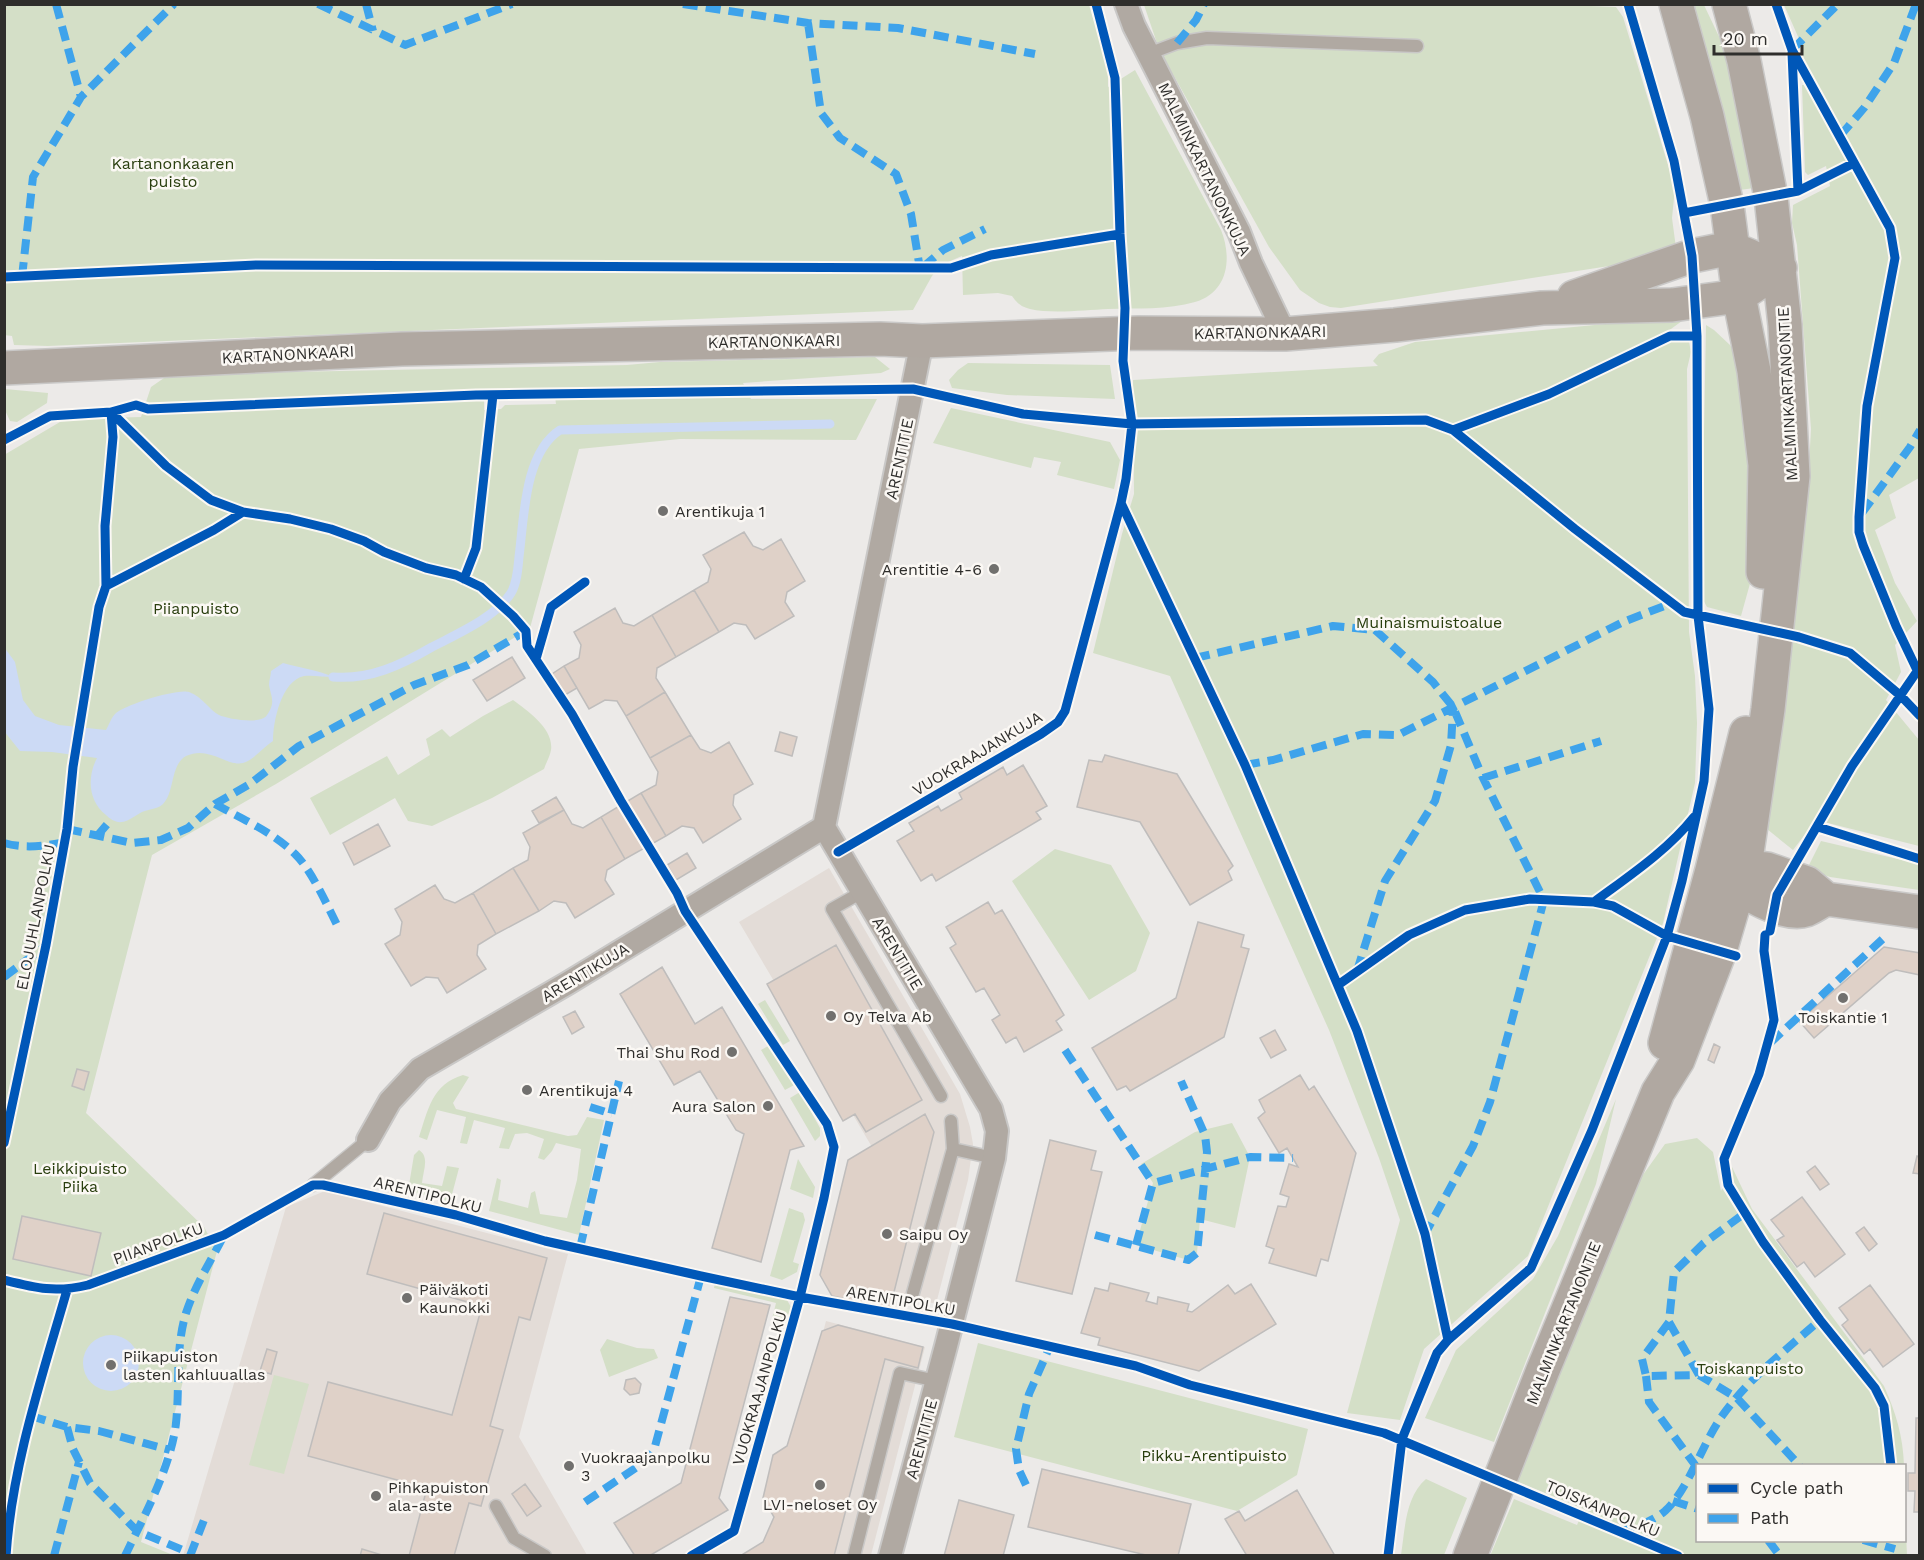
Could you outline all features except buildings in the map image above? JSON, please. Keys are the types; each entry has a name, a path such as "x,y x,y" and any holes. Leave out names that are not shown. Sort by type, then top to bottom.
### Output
{"main road":[{"name":"MALMINKARTANONTIE","path":"1658,1092 1662,1054 1752,711 1763,589 1765,465 1754,371 1738,296 1727,205 1712,138 1676,4"},
{"name":"MALMINKARTANONTIE","path":"1470,1556 1543,1370 1658,1092 1678,1060 1720,951 1742,878 1768,709 1793,476 1780,268 1769,187 1744,61 1729,4"},
{"path":"1731,248 1780,268"},
{"name":"KARTANONKAARI","path":"1542,308 1692,256 1731,248"},
{"name":"KARTANONKAARI","path":"4,368 402,349 880,339 922,342 1138,333 1285,334 1395,325 1542,308 1672,305 1738,296 1780,268"},
{"path":"1712,870 1742,878 1775,907 1803,911 1826,899 1920,912"}],"street":[{"name":"MALMINKARTANONKUJA","path":"1126,4 1134,26 1239,232 1251,263 1285,334"},
{"name":"ARENTITIE","path":"890,1556 994,1158 997,1131 991,1109 824,827 922,342"},
{"name":"ARENTIKUJA","path":"368,1140 390,1101 420,1069 568,983 824,827"}],"lane":[{"path":"1148,54 1177,43 1207,38 1417,46"},
{"path":"862,892 832,909 941,1096"},
{"path":"913,1293 952,1149 951,1120"},
{"path":"313,1185 368,1140"},
{"path":"952,1149 994,1158"},
{"path":"854,1556 900,1373 937,1381"},
{"path":"496,1506 514,1538 542,1555"}],"shaded area":[{"path":"829,868 960,1094 970,1127 973,1144 968,1180 936,1304 837,1278 872,1147 739,922"},
{"path":"325,1191 568,1254 519,1437 587,1555 183,1556 286,1207"},
{"path":"826,1321 925,1347 871,1555 765,1556"}],"green space":[{"path":"1543,4 1616,7 1623,17 1675,188 1672,218 1676,248 1635,262 1341,308 1319,303 1300,290 1269,247 1159,49 1144,5"},
{"name":"Kartanonkaaren puisto","path":"4,5 1089,5 1108,69 1108,87 1135,70 1221,230 1226,251 1225,272 1215,290 1206,297 1185,305 1048,311 1027,308 1012,296 998,293 963,295 962,256 941,265 932,276 913,310 48,346 14,345 12,336 4,335"},
{"path":"1692,5 1704,5 1723,45 1732,75 1754,188 1740,190 1724,113"},
{"path":"1784,5 1919,5 1919,478 1889,495 1896,518 1875,530 1895,583 1917,621 1895,645 1901,672 1886,700 1919,740 1919,846 1816,820 1793,850 1767,829 1806,519 1811,429 1797,245 1792,223 1793,205 1830,186 1826,166 1808,175 1805,172 1802,85 1805,85 1811,93 1800,41"},
{"name":"Muinaismuistoalue","path":"1668,318 1682,319 1682,321 1664,334 1609,359 1634,359 1669,343 1682,340 1689,342 1691,352 1687,369 1689,632 1695,676 1697,723 1695,783 1663,923 1528,1256 1424,1349 1400,1420 1347,1413 1400,1220 1379,1158 1329,1030 1170,676 1093,653 1134,494 1133,380 1378,366 1373,361 1379,354 1415,342"},
{"path":"1706,325 1730,345 1738,360 1745,422 1751,519 1751,580 1741,616 1707,607 1701,596"},
{"name":"Piianpuisto","path":"875,357 890,369 881,373 743,383 751,399 877,399 856,440 680,439 579,449 530,628 276,784 152,855 86,1113 204,1227 217,1251 141,1542 173,1555 5,1555 4,455 65,419 141,417 151,387 164,378 240,373 627,365 660,362","holes":["554,389 556,404 505,405 501,409 484,410 484,390"]},
{"path":"968,363 1110,365 1115,399 1007,395 952,388 949,380"},
{"path":"5,389 48,393 47,403 17,422 10,421 5,410"},
{"path":"951,408 1110,442 1120,460 1114,489 1057,475 1061,462 1034,457 1031,468 933,443"},
{"path":"513,700 539,721 548,735 551,750 544,769 492,798 432,826 408,821 395,798 330,835 310,798 387,756 398,775 430,755 426,739 442,729 450,737"},
{"path":"1821,841 1919,864 1919,890 1830,877 1807,869"},
{"path":"1055,849 1111,865 1150,933 1136,971 1089,1000 1012,881"},
{"path":"765,1000 790,1041 783,1045 758,1004"},
{"path":"768,1046 774,1051 796,1084 785,1090 761,1050"},
{"path":"463,1075 469,1077 453,1103 456,1109 568,1136 577,1135 587,1117 604,1120 579,1235 489,1211 497,1178 501,1180 498,1200 528,1208 531,1193 535,1191 540,1214 567,1218 577,1180 581,1149 556,1143 544,1160 538,1158 544,1139 527,1133 515,1134 509,1149 499,1148 505,1128 474,1120 467,1144 460,1143 466,1117 437,1110 427,1140 419,1137 429,1108 438,1091 453,1079"},
{"path":"800,1092 820,1128 820,1136 815,1141 790,1098"},
{"path":"1616,1099 1596,1184 1494,1442 1425,1418 1456,1350 1533,1279 1558,1236"},
{"path":"1232,1123 1250,1157 1235,1228 1200,1219 1197,1253 1188,1260 1136,1245 1153,1183 1141,1164 1195,1132"},
{"name":"Toiskanpuisto","path":"1697,1138 1713,1152 1721,1191 1732,1167 1752,1209 1884,1386 1898,1425 1904,1464 1696,1464 1696,1542 1906,1542 1906,1533 1907,1555 1490,1556 1514,1499 1577,1525 1584,1509 1516,1481 1530,1452 1635,1186 1665,1144"},
{"path":"419,1150 425,1160 422,1183 442,1186 447,1166 459,1168 450,1202 408,1191 414,1155"},
{"path":"798,1159 815,1187 813,1198 790,1189"},
{"path":"789,1208 803,1213 805,1220 793,1262 799,1264 797,1272 782,1280 770,1276"},
{"path":"715,1283 787,1300 791,1307 785,1327 771,1323 776,1303 714,1288"},
{"path":"607,1339 637,1348 654,1349 658,1358 609,1377 600,1350"},
{"name":"Pikku-Arentipuisto","path":"978,1343 1308,1429 1297,1475 1237,1511 954,1437"},
{"path":"274,1375 309,1384 284,1474 249,1465"},
{"path":"1426,1479 1467,1498 1444,1555 1401,1555 1410,1504 1419,1486"}],"water":[{"path":"4,647 15,662 23,700 35,716 59,725 106,730 120,710 151,698 183,691 194,694 215,713 223,717 244,720 264,718 272,703 269,685 271,671 283,663 333,677 304,676 296,679 289,686 277,713 273,741 251,759 237,763 210,754 194,753 186,756 177,766 167,799 163,804 120,822 111,819 100,809 93,796 91,781 97,758 52,752 20,751 4,731"},
{"name":"Piikapuiston lasten kahluuallas","path":"111,1335 122,1337 131,1343 137,1352 139,1363 137,1374 131,1383 122,1389 111,1391 100,1389 91,1383 85,1374 83,1363 85,1352 91,1343 100,1337"}],"waterway":[{"path":"333,677 372,674 397,665 475,624 504,602 513,589 518,571 525,506 533,470 539,454 560,430 830,424"}],"marked path":[{"path":"56,4 81,97"},
{"path":"22,277 33,177 81,97 174,4"},
{"path":"318,4 405,45 512,4"},
{"path":"366,4 373,31"},
{"path":"683,4 808,23 898,28 1035,54"},
{"path":"1177,43 1196,20 1204,4"},
{"path":"1792,50 1838,4"},
{"path":"1840,136 1864,108 1894,63 1916,4"},
{"path":"808,23 821,113 840,138 896,174 911,214 920,269"},
{"path":"923,267 943,250 985,229"},
{"path":"1862,513 1920,430"},
{"path":"1245,765 1273,760 1363,734 1398,735 1623,622 1672,603"},
{"path":"1195,658 1333,626 1375,630 1433,682 1453,707 1483,778 1544,900 1490,1102 1473,1146 1425,1234"},
{"path":"67,829 132,843 161,840 188,828 215,804 250,784 299,746 414,685 468,665 526,631"},
{"path":"1357,971 1385,881 1435,801 1451,745 1453,710"},
{"path":"1483,778 1601,741"},
{"path":"215,804 267,832 295,854 313,878 338,927"},
{"path":"97,836 110,821"},
{"path":"4,843 42,846 65,842"},
{"path":"1770,1043 1887,935"},
{"path":"4,977 44,947"},
{"path":"1065,1050 1153,1183"},
{"path":"580,1248 619,1081"},
{"path":"1095,1235 1188,1260 1197,1253 1207,1152 1205,1135 1181,1081"},
{"path":"590,1107 612,1114"},
{"path":"1136,1245 1153,1183 1250,1157 1293,1158"},
{"path":"1699,1375 1669,1322 1674,1272 1704,1243 1745,1213"},
{"path":"125,1556 156,1491 169,1457 176,1423 180,1340 186,1313 224,1235"},
{"path":"585,1502 646,1461 654,1450 701,1276"},
{"path":"1619,1532 1649,1521 1660,1515 1674,1502 1715,1427 1732,1402 1768,1365 1820,1320"},
{"path":"1669,1322 1642,1359 1646,1376 1699,1375 1737,1398 1798,1464"},
{"path":"1026,1485 1019,1470 1016,1449 1029,1394 1050,1346"},
{"path":"1646,1376 1649,1402 1696,1466"},
{"path":"31,1416 67,1427 99,1431 170,1450"},
{"path":"67,1427 73,1449 90,1483 137,1531 190,1553"},
{"path":"54,1556 79,1462"},
{"path":"1673,1501 1696,1508"},
{"path":"190,1556 204,1520"},
{"path":"1770,1542 1780,1556"},
{"path":"1870,1542 1895,1549"}],"cycle path":[{"path":"1096,4 1115,78 1125,308 1123,361 1132,424 1121,503 1245,765 1357,1031 1425,1234 1448,1340"},
{"path":"1388,1556 1402,1439 1437,1353 1448,1340 1531,1268 1592,1130 1667,936 1682,881 1704,781 1709,709 1698,616 1697,336 1692,256 1674,161 1628,4"},
{"path":"1776,4 1792,50 1890,228 1895,258 1867,406 1859,532 1896,626 1917,670"},
{"path":"1792,53 1798,191"},
{"path":"1684,213 1798,191 1854,163"},
{"path":"4,277 256,265 951,268 991,255 1120,234"},
{"path":"1453,430 1549,394 1670,336 1697,336"},
{"path":"4,440 50,416 111,412 136,405 148,409 476,395 913,389 1023,414 1132,424 1426,420 1453,430 1575,529 1684,612 1799,637 1850,653 1901,696 1920,716"},
{"path":"464,579 476,548 493,395"},
{"name":"VUOKRAAJANPOLKU","path":"111,412 166,466 211,500 243,512 290,519 331,529 426,568 456,575 481,587 513,616 526,631 527,646 572,714 677,893 685,911 827,1124 834,1147 824,1198 800,1297 734,1531 691,1556"},
{"name":"ELOJUHLANPOLKU","path":"4,1143 46,945 67,829 73,767 99,607 106,586 105,526 113,437 111,412"},
{"name":"VUOKRAAJANKUJA","path":"838,852 1058,722 1065,711 1121,503"},
{"path":"106,586 214,530 243,512"},
{"path":"536,659 551,607 585,582"},
{"path":"1770,931 1777,895 1852,766 1920,667"},
{"path":"1594,902 1660,852 1694,817"},
{"path":"1818,827 1920,859"},
{"path":"1338,985 1409,935 1465,910 1530,899 1594,902 1613,906 1667,936 1736,956"},
{"path":"1765,935 1764,951 1774,1020 1759,1074 1724,1159 1728,1185 1763,1242 1820,1320 1875,1388 1884,1406 1891,1464"},
{"name":"ARENTIPOLKU","path":"4,1280 46,1289 65,1289 88,1285 224,1235 313,1185 323,1185 456,1215 545,1241 701,1276 800,1297 952,1324 1136,1366 1190,1385 1384,1433 1678,1556"},
{"path":"6,1556 9,1522 21,1455 67,1290"}],"place":[{"name":"Arentikuja 1","path":"663,511"},
{"name":"Arentitie 4-6","path":"994,569"},
{"name":"Toiskantie 1","path":"1843,998"},
{"name":"Oy Telva Ab","path":"831,1016"},
{"name":"Thai Shu Rod","path":"732,1052"},
{"name":"Arentikuja 4","path":"527,1090"},
{"name":"Aura Salon","path":"768,1106"},
{"name":"Saipu Oy","path":"887,1234"},
{"name":"Päiväkoti Kaunokki","path":"407,1298"},
{"name":"Piikapuiston lasten kahluuallas","path":"111,1365"},
{"name":"Vuokraajanpolku 3","path":"569,1466"},
{"name":"LVI-neloset Oy","path":"820,1485"},
{"name":"Pihkapuiston ala-aste","path":"376,1496"}],"park label":[{"name":"Leikkipuisto Piika","path":"80,1177"}]}
